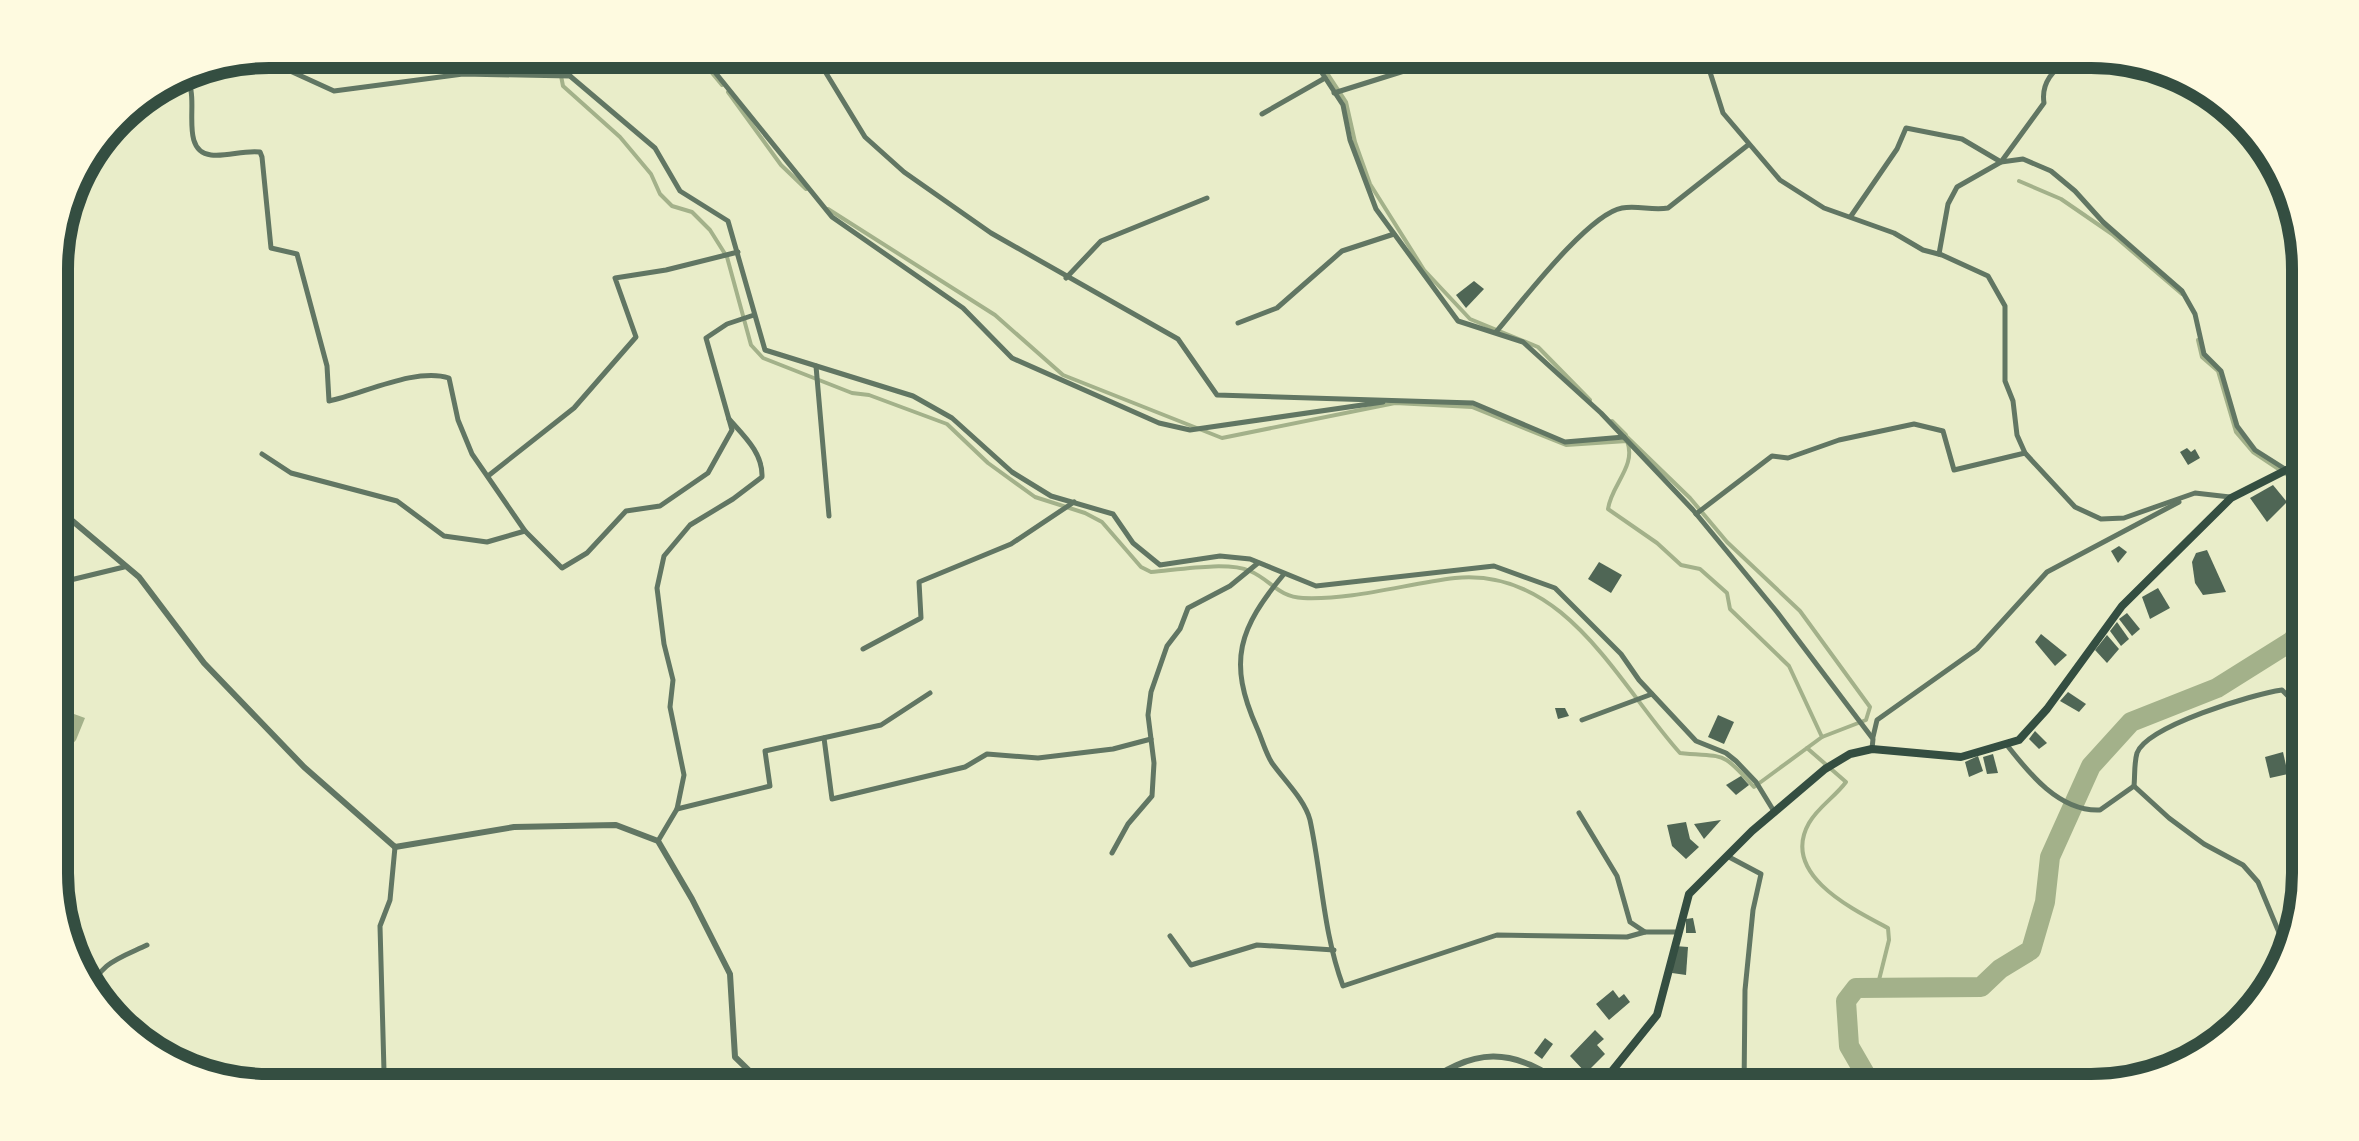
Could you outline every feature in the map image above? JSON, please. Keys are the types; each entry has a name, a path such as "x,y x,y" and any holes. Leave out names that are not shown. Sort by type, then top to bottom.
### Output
{"main road":[{"path":"1610,1073 1658,1015 1688,894 1774,812 1835,762 1872,744 1960,757 2019,740 2047,709 2122,606 2231,498 2292,466"}],"street":[{"path":"283,68 334,90 463,74 568,76"},
{"path":"566,68 568,76 654,148 680,191 728,222 738,252 747,318 765,350 912,396 952,418 1012,472 1051,496 1113,514 1134,542 1160,565 1220,556 1250,558 1316,586 1494,566 1555,588 1621,654 1696,741 1726,753 1756,782 1774,812"},
{"path":"712,68 832,217 963,308 1012,358 1159,422 1190,430 1396,399"},
{"path":"823,68 865,137 904,172 991,233 1178,339 1217,395 1473,403 1564,442 1625,438"},
{"path":"1319,68 1343,105 1350,140 1376,209 1458,321 1523,342 1625,438 1696,514 1777,612 1865,729 1872,744"},
{"path":"1334,92 1412,68"},
{"path":"1708,68 1722,113 1794,190 1824,208 1988,276 2004,306 2005,381 2014,401 2017,435 2025,453 2076,507 2101,519 2139,514 2195,494 2231,498"},
{"path":"2001,162 2044,103 2042,91 2046,80 2058,68"},
{"path":"1262,114 1325,78"},
{"path":"189,84 194,144 201,153 213,156 248,150 262,156 271,248 297,254 326,366 329,401 424,376 438,374 449,378 458,420 472,454 524,531 562,568 587,553 626,511 660,506 708,473 732,430 706,338 747,318"},
{"path":"1851,216 1897,149 1906,128 1962,138 2001,162"},
{"path":"1495,333 1548,270 1599,221 1620,208 1668,208 1748,144"},
{"path":"1939,254 1948,204 1957,187 2001,162 2023,159 2051,171 2182,290 2195,314 2204,354 2221,371 2237,426 2255,450 2282,470"},
{"path":"1066,278 1101,241 1206,198"},
{"path":"1238,323 1277,308 1342,251 1394,234"},
{"path":"488,476 574,408 636,337 615,278 738,252"},
{"path":"816,366 829,516"},
{"path":"658,841 677,808 684,775 670,706 673,680 664,644 658,588 664,556 690,525 762,477 762,464 756,452 729,418"},
{"path":"1696,514 1772,456 1788,458 1839,440 1914,424 1943,432 1954,470 2025,453"},
{"path":"262,454 292,473 397,501 444,536 487,542 524,531"},
{"path":"1872,744 1877,720 1977,649 2047,572 2195,494"},
{"path":"863,649 921,618 919,582 1010,544 1074,502"},
{"path":"68,515 139,578 204,663 304,767 395,846"},
{"path":"1112,853 1128,824 1152,796 1148,715 1166,646 1180,629 1188,608 1230,586 1258,563"},
{"path":"68,580 124,568"},
{"path":"1284,574 1250,618 1243,639 1240,674 1247,706 1269,758 1309,815 1322,910 1344,986 1496,935 1627,937 1645,932 1678,932"},
{"path":"2006,744 2036,782 2079,807 2100,810 2134,786 2137,752 2149,738 2256,694 2282,690 2292,707"},
{"path":"677,808 770,786 765,750 881,725 930,693"},
{"path":"1582,720 1652,694"},
{"path":"824,738 832,799 965,768 987,754 1038,758 1113,749 1151,739"},
{"path":"2134,786 2204,844 2243,865 2258,882 2282,933"},
{"path":"1578,813 1617,876 1630,922 1645,932"},
{"path":"395,846 514,827 616,824 658,841 730,974 735,1057 752,1074"},
{"path":"386,1074 380,926 390,900 395,846"},
{"path":"1726,856 1761,874 1753,910 1745,990 1744,1073"},
{"path":"1170,936 1191,966 1258,944 1334,950"},
{"path":"96,976 103,967 147,945"},
{"path":"1439,1073 1453,1064 1488,1056 1542,1068 1549,1073"}],"shaded area":[{"path":"68,712 85,718 68,749"}],"building":[{"path":"1474,281 1484,289 1466,308 1456,295"},
{"path":"2187,448 2191,452 2195,449 2200,458 2188,465 2180,452"},
{"path":"2273,485 2287,502 2267,522 2250,498"},
{"path":"2119,546 2127,552 2118,563 2111,551"},
{"path":"2207,550 2226,592 2203,595 2195,583 2192,562 2196,553"},
{"path":"1599,562 1622,575 1611,593 1588,579"},
{"path":"2158,588 2170,608 2150,619 2142,597"},
{"path":"2127,613 2140,629 2132,636 2119,619"},
{"path":"2117,622 2129,639 2121,646 2110,631"},
{"path":"2041,634 2067,655 2055,666 2035,642"},
{"path":"2107,635 2119,649 2107,663 2095,650"},
{"path":"2068,692 2086,704 2079,712 2060,701"},
{"path":"1555,708 1565,708 1569,716 1558,719"},
{"path":"1718,715 1734,722 1724,744 1708,737"},
{"path":"2035,731 2047,743 2039,749 2029,739"},
{"path":"2283,752 2288,774 2270,778 2265,757"},
{"path":"1993,754 1998,773 1987,774 1983,757"},
{"path":"1978,756 1983,771 1969,777 1965,762"},
{"path":"1741,776 1749,785 1736,795 1726,785"},
{"path":"1721,820 1704,839 1694,824"},
{"path":"1686,822 1690,839 1699,847 1686,859 1672,846 1667,825"},
{"path":"1693,918 1696,933 1686,933 1686,919"},
{"path":"1675,946 1688,947 1686,975 1672,973"},
{"path":"1613,990 1619,998 1624,994 1630,1002 1609,1020 1596,1004"},
{"path":"1595,1030 1604,1039 1597,1045 1605,1054 1586,1073 1570,1056"},
{"path":"1545,1038 1553,1044 1542,1059 1534,1053"}],"waterway":[{"path":"560,68 563,86 620,137 651,174 660,194 672,206 692,212 710,230 727,257 751,345 763,358 947,424 988,463 1035,497 1102,522 1141,567 1151,572 1215,566 1240,568 1287,595 1303,598 1360,594 1455,578 1494,580 1528,591 1558,610 1586,636 1680,753 1722,758 1754,787 1822,737 1789,666 1730,609 1727,593 1700,569 1681,565 1608,509 1629,459 1627,441 1566,445 1472,407 1395,403 1222,438 1063,375 995,315 828,209"},
{"path":"708,68 722,85"},
{"path":"1324,68 1346,102 1370,184 1424,270 1470,319 1538,347 1590,400"},
{"path":"728,92 781,165 806,189"},
{"path":"2019,181 2061,199 2112,234 2182,294"},
{"path":"2198,340 2202,357 2218,371 2236,432 2253,452 2292,479"},
{"path":"1612,421 1626,435"},
{"path":"1627,437 1690,498 1727,542 1800,611 1870,707 1866,720 1822,737"},
{"path":"1865,1073 1849,1046 1846,1001 1856,988 1981,987 2000,969 2031,950 2045,902 2050,857 2091,766 2131,722 2217,688 2292,641"},
{"path":"1807,748 1846,782 1809,823 1803,841 1804,858 1824,888 1888,928 1889,940 1877,988"}]}
